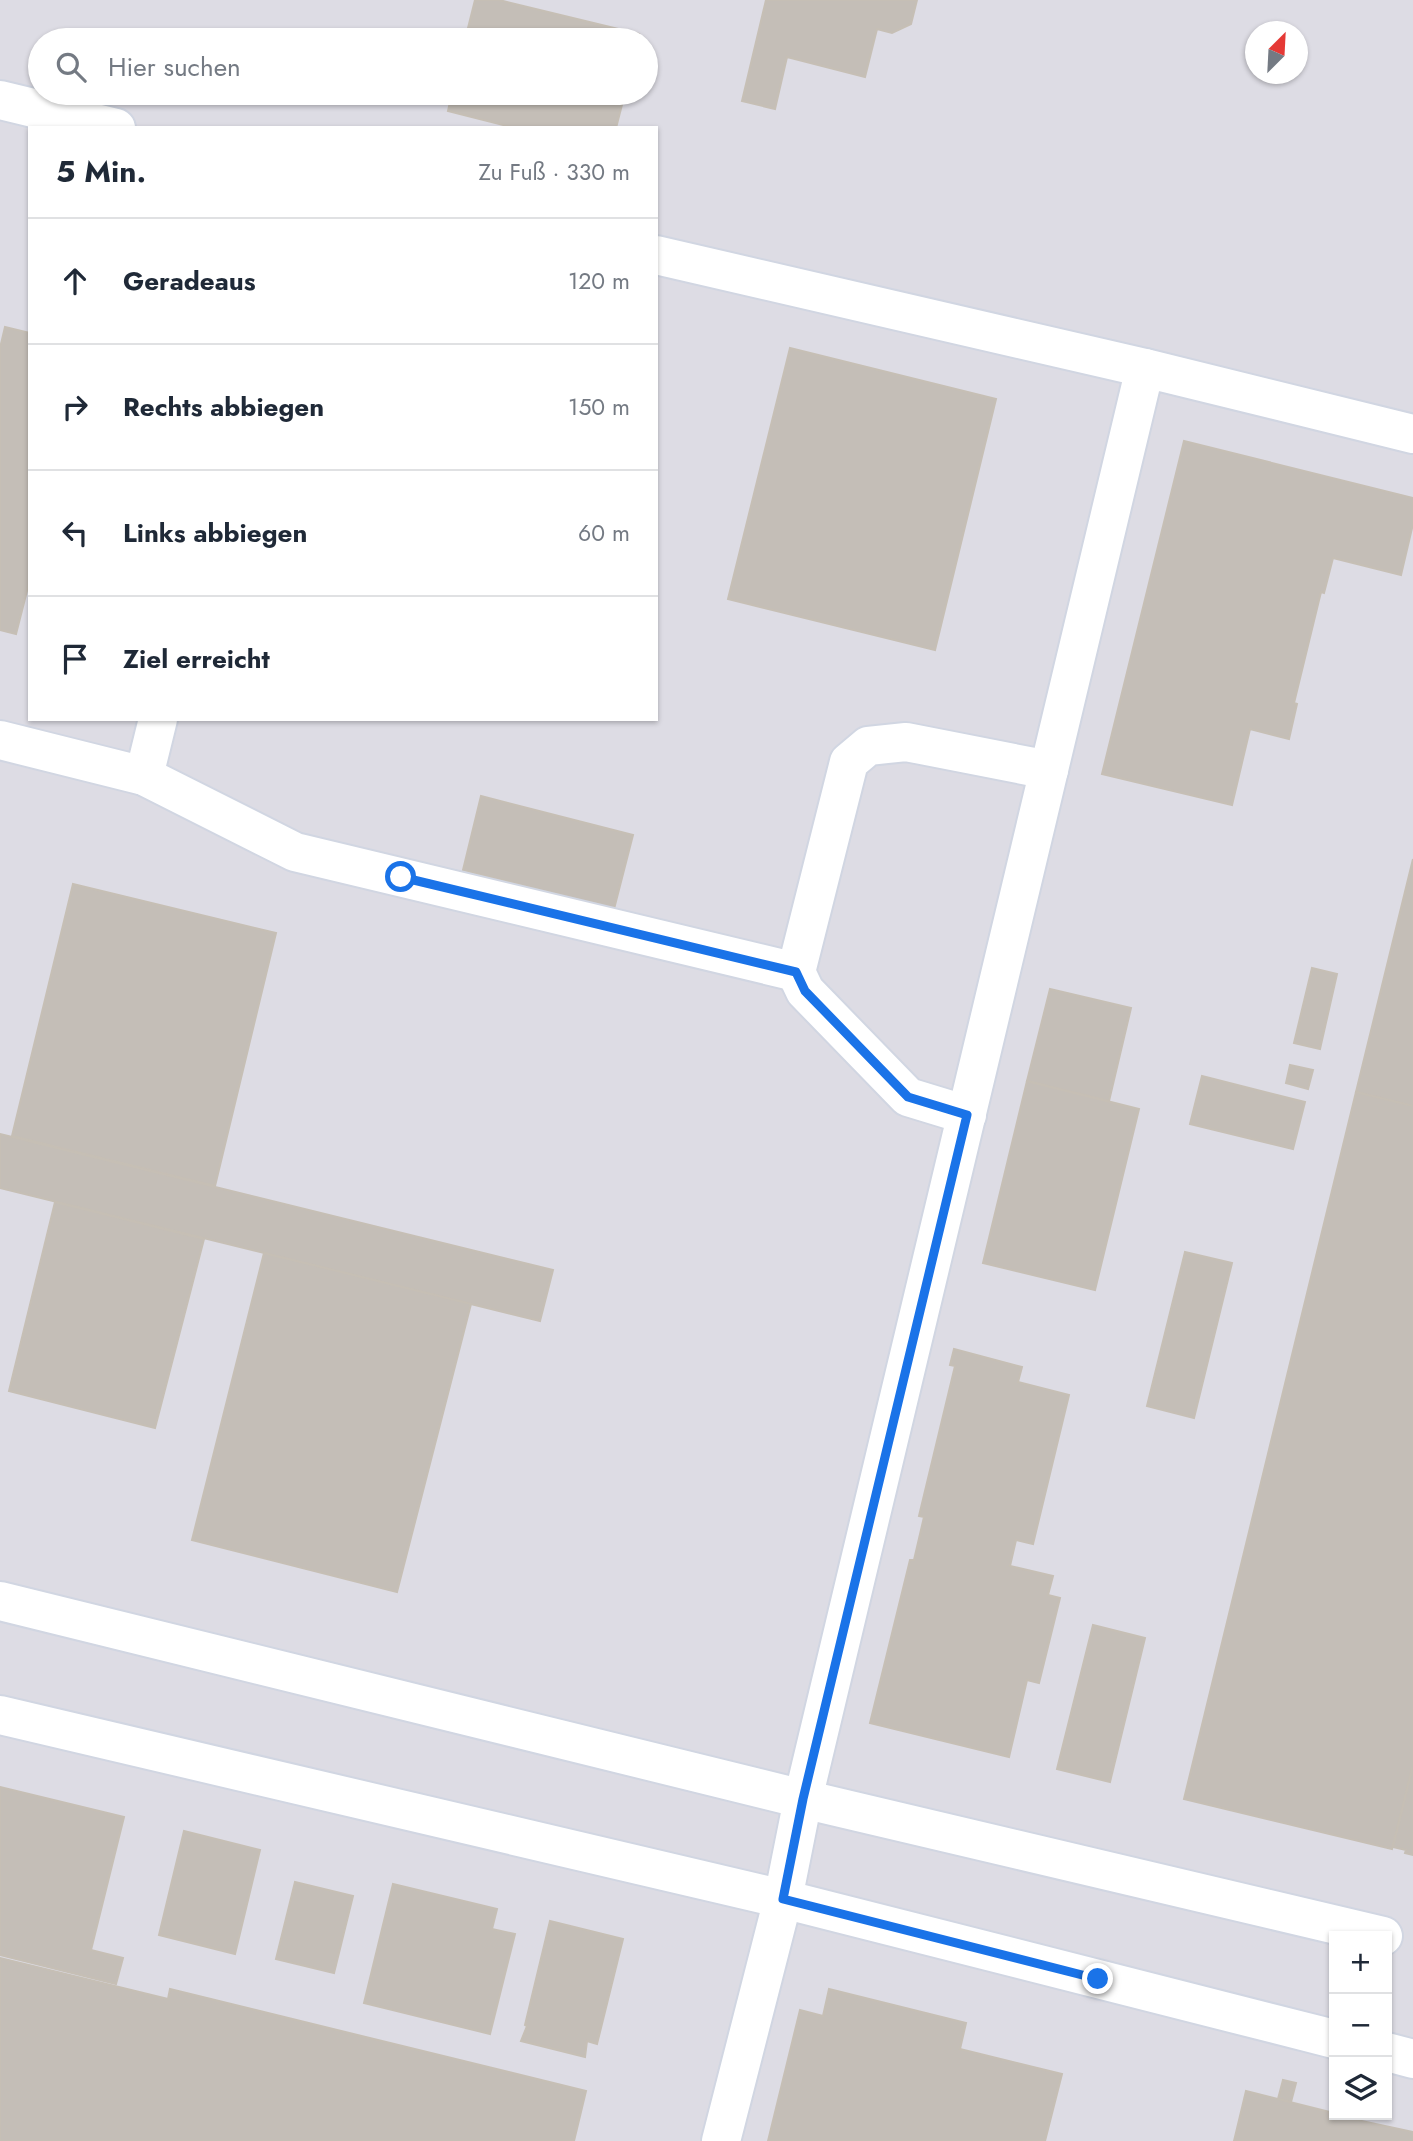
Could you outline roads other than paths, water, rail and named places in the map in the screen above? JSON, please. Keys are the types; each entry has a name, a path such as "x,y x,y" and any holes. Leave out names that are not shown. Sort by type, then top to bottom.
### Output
{"lane":[{"path":"0,100 108,126"},
{"path":"658,255 1145,368 1413,434"},
{"path":"722,2141 783,1899 803,1799 1145,368"},
{"path":"144,776 158,721"},
{"path":"0,740 144,776 295,852 796,972"},
{"path":"967,1115 908,1097 805,991 796,972 849,762 868,746 906,742 1049,770"},
{"path":"0,1601 803,1799 1360,1931"},
{"path":"0,1715 783,1899 1329,2038"},
{"path":"1392,1938 1413,1943"},
{"path":"1392,2053 1413,2059"}]}
